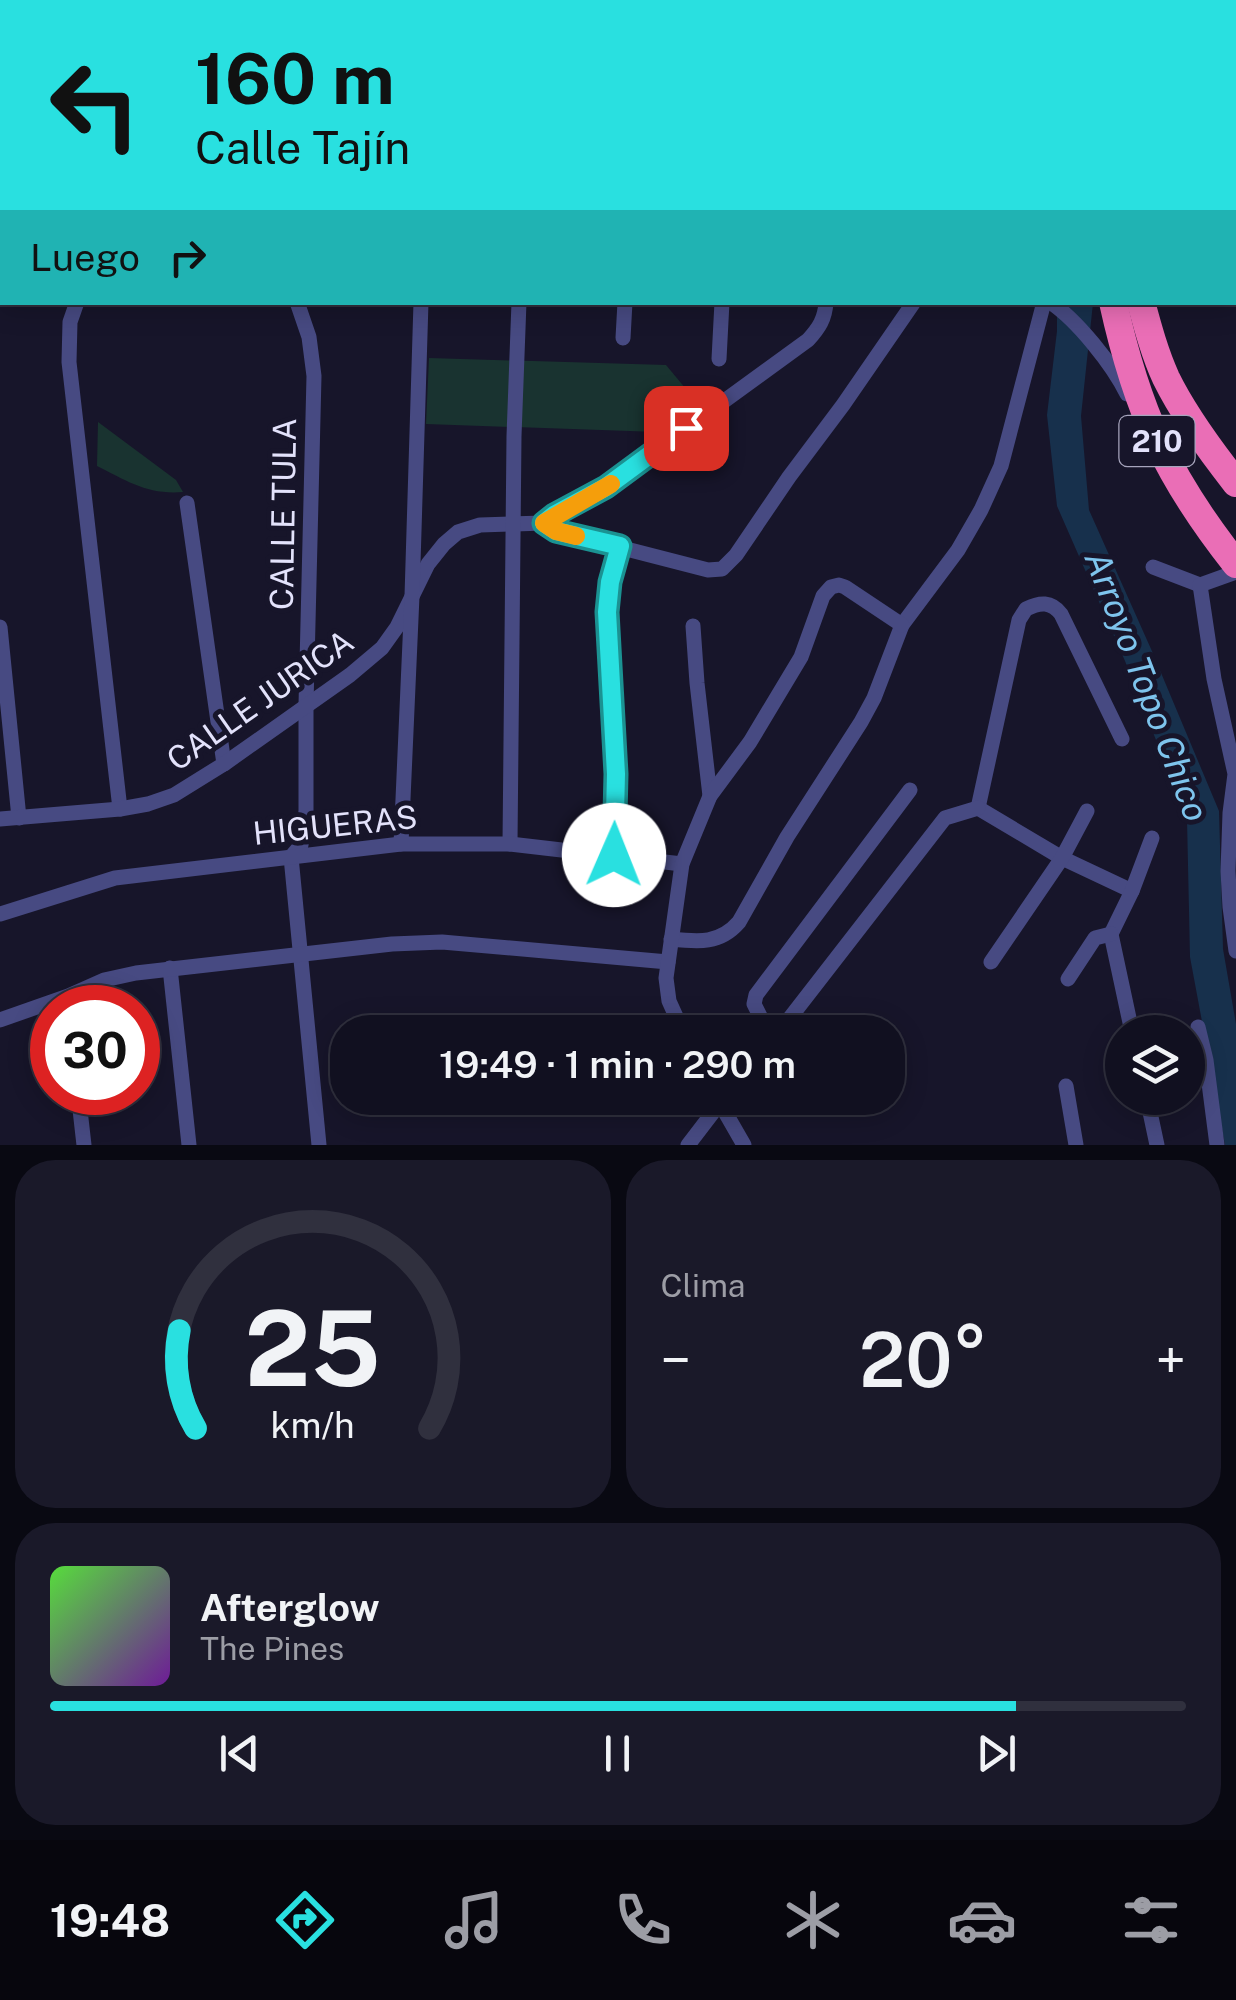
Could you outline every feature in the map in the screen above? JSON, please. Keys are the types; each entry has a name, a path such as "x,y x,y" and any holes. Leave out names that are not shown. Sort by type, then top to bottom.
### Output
{"highway":[{"name":"210","path":"1115,305 1140,404 1176,479 1236,564"},
{"name":"210","path":"1142,305 1166,378 1236,483"}],"street":[{"path":"76,305 70,322 69,362 120,808"},
{"name":"CALLE TULA","path":"298,305 309,336 314,376 305,826 301,845 291,857 320,1145"},
{"path":"400,844 420,305"},
{"path":"510,844 519,305"},
{"path":"623,338 624,305"},
{"path":"719,360 722,305"},
{"path":"544,523 606,487 808,340 818,329 826,305"},
{"name":"CALLE JURICA","path":"0,819 148,804 174,794 224,764 382,648 397,627 428,564 458,532 480,525 544,523 556,531 708,570 722,569 912,305"},
{"path":"672,939 706,942 740,922 787,837 867,710 902,624 958,550 1001,466 1051,305"},
{"path":"1052,305 1090,341 1122,382 1152,452 1176,479"},
{"path":"1090,341 1107,332 1105,305"},
{"path":"187,503 224,764"},
{"path":"614,855 616,774 607,612 620,546"},
{"path":"1153,566 1200,585 1236,572"},
{"path":"1200,585 1214,680 1236,774 1228,871 1236,952"},
{"path":"676,1015 666,992 682,864 710,796 750,742 801,657 823,596 828,589 845,587 902,624"},
{"path":"978,808 1019,620 1026,609 1050,604 1060,614 1122,739"},
{"path":"693,626 710,796"},
{"path":"0,627 18,818"},
{"path":"760,1015 754,1004 756,995 910,790"},
{"path":"792,1015 946,818 958,812 978,808 1062,858 1132,891"},
{"path":"991,962 1062,858 1087,811"},
{"path":"1128,1015 1111,934 1152,838"},
{"name":"HIGUERAS","path":"0,914 115,878 400,844 510,844 682,864"},
{"path":"1068,979 1095,938 1111,934"},
{"path":"96,985 136,972 392,944 442,942 668,962"},
{"path":"170,968 189,1145"},
{"path":"0,1020 30,1012"},
{"path":"1205,1056 1217,1145"},
{"path":"1066,1086 1076,1145"},
{"path":"81,1115 84,1145"},
{"path":"688,1145 709,1115"},
{"path":"728,1115 744,1145"},
{"path":"1151,1115 1157,1145"}],"green space":[{"path":"429,358 666,365 696,401 658,432 426,424"},
{"path":"98,422 176,480 183,492 148,489 97,466"}],"water":[{"name":"Arroyo Topo Chico","path":"1057,305 1093,305 1081,416 1089,510 1219,811 1223,949 1236,1024 1236,1145 1225,1145 1205,1038 1205,1015 1201,1015 1190,957 1187,819 1125,661 1057,506 1047,415"}],"slow traffic":[{"path":"576,536 544,523 611,484"}],"route":[{"path":"614,855 616,774 607,612 620,546 556,531 544,523 606,487 686,428"}]}
